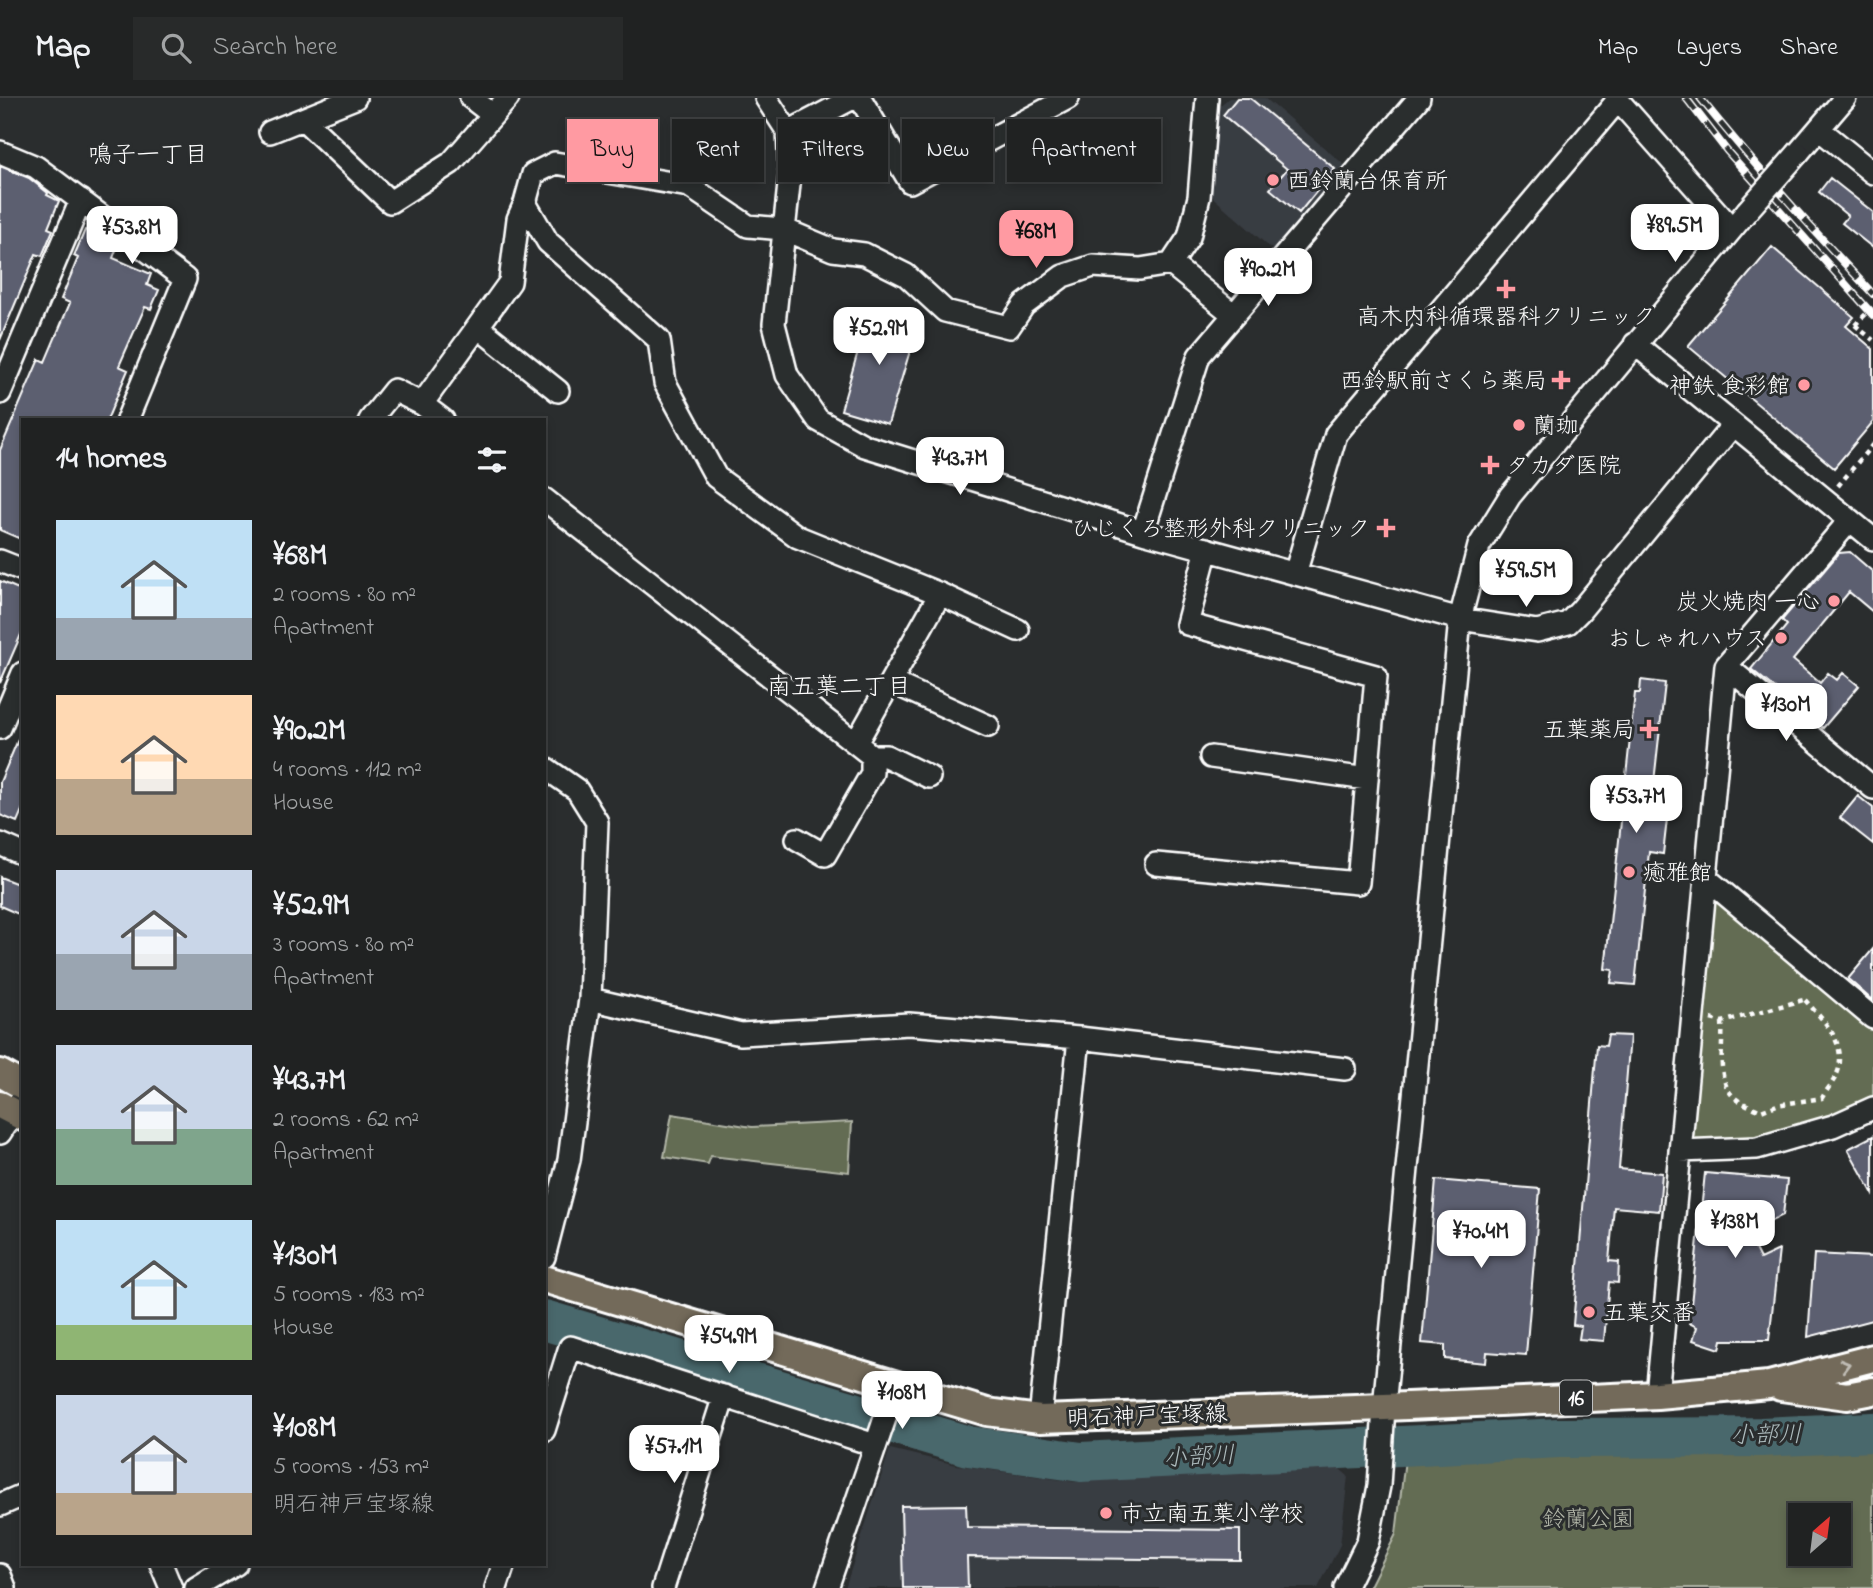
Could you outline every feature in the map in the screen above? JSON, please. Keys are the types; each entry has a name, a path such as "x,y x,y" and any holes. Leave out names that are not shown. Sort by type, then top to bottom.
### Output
{"main road":[{"path":"0,1073 21,1085"},
{"name":"明石神戸宝塚線","path":"546,1280 893,1395 1040,1419 1384,1416 1769,1385 1873,1357"},
{"name":"明石神戸宝塚線","path":"1769,1385 1847,1396 1873,1391"}],"street":[{"path":"270,132 355,98"},
{"path":"471,98 493,116"},
{"path":"303,120 390,202 451,163 509,98"},
{"path":"766,98 780,119"},
{"path":"813,119 853,98"},
{"path":"860,98 910,182 1068,98"},
{"path":"422,404 510,282 518,219 533,174 555,163 689,186 748,226 783,229 834,250 864,254 906,275 945,311 1009,327 1024,305 1063,276 1093,266 1140,269 1171,264 1189,237 1199,197 1207,98"},
{"path":"1143,532 1199,356 1419,98"},
{"path":"1345,1588 1368,1541 1379,1486 1460,619 1479,546 1510,496 1635,344 1845,98"},
{"path":"1295,574 1336,434 1617,99 1732,229"},
{"path":"1819,129 1873,173"},
{"path":"0,152 36,167 184,279 128,418"},
{"path":"789,182 774,324 787,375 818,420 865,446 1143,532 1460,619 1537,631 1568,623 1594,596 1733,425"},
{"path":"0,393 80,200"},
{"path":"525,203 548,242 659,340 664,383 716,477 798,537 940,594 1018,630"},
{"path":"1171,264 1234,315"},
{"path":"478,327 558,391"},
{"path":"1635,344 1873,539"},
{"path":"372,418 394,390 422,404 440,418"},
{"path":"546,501 864,750 886,756 929,777"},
{"path":"1657,1395 1726,666 1850,520"},
{"path":"1156,864 1358,883 1376,676 1187,624 1207,549"},
{"path":"0,561 21,569"},
{"path":"797,839 825,855 872,773 864,750 891,682 940,594"},
{"path":"1726,666 1873,788"},
{"path":"891,682 988,726"},
{"path":"0,728 16,710 21,684"},
{"path":"1211,757 1367,779"},
{"path":"546,768 577,790 597,822 590,999 569,1160 546,1249"},
{"path":"0,844 21,853"},
{"path":"1706,878 1873,1018"},
{"path":"590,999 741,1034 909,1024 1079,1038 1345,1069"},
{"path":"1040,1419 1079,1038"},
{"path":"1680,1151 1757,1148 1833,1126 1873,1108"},
{"path":"546,1423 569,1347 875,1445"},
{"path":"827,1588 893,1395"},
{"path":"663,1588 724,1396"},
{"path":"0,1505 21,1496"},
{"path":"162,1566 171,1588"},
{"path":"196,1588 233,1566"},
{"path":"496,1588 502,1566"},
{"path":"0,1575 5,1588"}],"path":[{"path":"1873,307 1855,325 1873,340"},
{"path":"1838,486 1873,444"},
{"path":"1693,1015 1722,1022 1805,1000 1824,977"},
{"path":"1722,1022 1722,1070 1728,1089 1735,1098 1761,1111 1777,1105 1822,1098 1839,1069 1839,1046 1829,1027 1805,1000"}],"shaded area":[{"name":"西鈴蘭台保育所","path":"1229,98 1265,98 1347,167 1275,252 1208,193 1218,107"},
{"name":"市立南五葉小学校","path":"890,1449 957,1465 1075,1482 1335,1465 1348,1476 1340,1545 1318,1588 845,1588"}],"green space":[{"path":"1706,878 1873,1018 1873,1108 1833,1126 1680,1151"},
{"path":"672,1114 752,1127 852,1122 849,1172 711,1156 708,1164 664,1157"},
{"name":"鈴蘭公園","path":"1873,1443 1873,1588 1369,1588 1396,1534 1405,1459 1559,1448 1768,1449"}],"building":[{"path":"1237,98 1250,98 1335,169 1299,213 1270,189 1287,169 1223,115"},
{"path":"0,166 29,178 48,193 47,195 59,201 48,228 53,230 42,256 36,254 0,340"},
{"path":"1830,178 1873,212 1873,248 1842,223 1848,216 1819,192"},
{"path":"85,230 118,245 113,258 151,274 147,285 159,290 151,309 145,307 119,366 128,370 108,418 21,418 21,539 0,530 0,450 39,359 45,362 70,303 61,299 78,258 74,256"},
{"name":"神鉄 食彩館","path":"1772,247 1854,317 1846,326 1873,349 1873,422 1834,468 1688,346"},
{"path":"870,310 918,324 888,424 841,410"},
{"path":"1850,552 1873,572 1873,612 1849,592 1793,660 1820,683 1828,673 1837,680 1843,673 1859,686 1823,728 1751,669 1787,625 1782,620 1839,553"},
{"path":"0,581 21,590 21,635 0,683"},
{"path":"1641,680 1665,683 1650,818 1667,819 1663,854 1649,852 1635,985 1611,983 1613,970 1605,969 1635,693 1640,693"},
{"path":"21,733 21,813 17,822 0,815 0,782"},
{"path":"1858,796 1873,808 1873,844 1840,818"},
{"path":"0,877 21,885 21,915 0,906"},
{"path":"1873,949 1873,1001 1848,979"},
{"path":"1608,1035 1630,1036 1619,1169 1662,1173 1659,1211 1614,1207 1609,1261 1619,1262 1618,1283 1609,1282 1604,1341 1579,1339 1581,1326 1573,1325 1597,1045 1606,1046"},
{"path":"1873,1136 1873,1194 1848,1149"},
{"path":"1705,1173 1787,1180 1783,1215 1747,1233 1760,1259 1779,1250 1769,1340 1722,1340 1720,1349 1693,1340 1697,1327 1689,1323"},
{"path":"1436,1180 1540,1189 1526,1355 1487,1352 1486,1363 1445,1359 1445,1345 1422,1343"},
{"path":"1814,1254 1873,1257 1873,1320 1808,1337"},
{"path":"966,1505 967,1527 1240,1530 1240,1560 967,1557 968,1588 903,1588 901,1506"}],"waterway":[{"name":"小部川","path":"546,1321 968,1446 1081,1462 1559,1438 1761,1437 1873,1432"}],"railway":[{"path":"1686,98 1727,151 1873,315"},
{"path":"1700,98 1785,198 1873,294"}],"place":[{"name":"西鈴蘭台保育所","path":"1273,180"},
{"name":"高木内科循環器科クリニック","path":"1506,289"},
{"name":"西鈴駅前さくら薬局","path":"1561,380"},
{"name":"神鉄 食彩館","path":"1804,385"},
{"name":"蘭珈","path":"1519,425"},
{"name":"タカダ医院","path":"1490,465"},
{"name":"ひじくろ整形外科クリニック","path":"1386,528"},
{"name":"炭火焼肉 一心","path":"1834,601"},
{"name":"おしゃれハウス","path":"1781,638"},
{"name":"五葉薬局","path":"1649,729"},
{"name":"癒雅館","path":"1629,872"},
{"name":"五葉交番","path":"1589,1312"},
{"name":"市立南五葉小学校","path":"1106,1513"}],"district":[{"name":"鳴子一丁目","path":"148,154"},
{"name":"南五葉二丁目","path":"839,686"}]}
